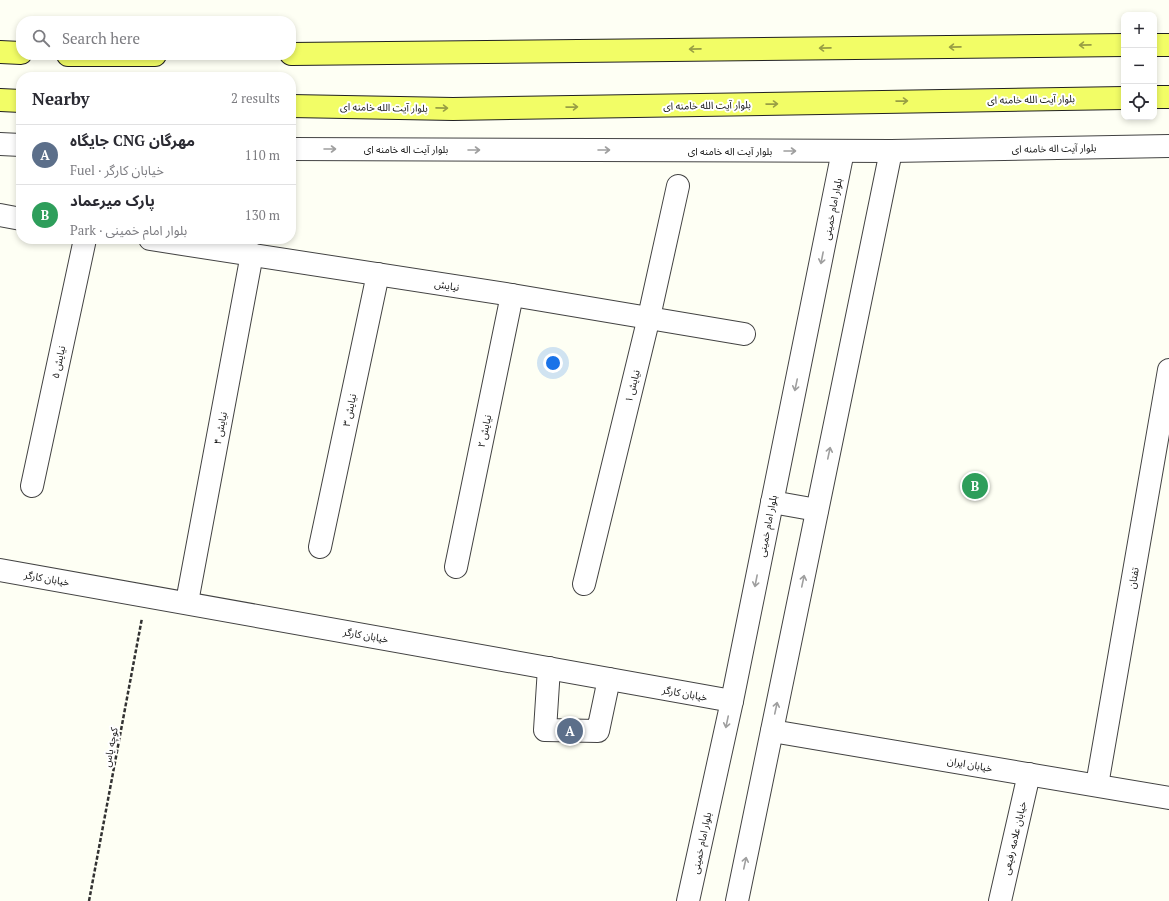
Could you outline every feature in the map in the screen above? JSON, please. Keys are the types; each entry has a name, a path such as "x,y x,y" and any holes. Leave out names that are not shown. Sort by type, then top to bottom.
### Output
{"main road":[{"path":"296,54 1121,45"},
{"path":"1157,45 1169,45"},
{"path":"0,52 16,53"},
{"path":"1157,97 1169,97"},
{"name":"بلوار آیت الله خامنه ای","path":"296,106 453,109 1121,98"},
{"path":"0,100 16,101"}],"street":[{"path":"0,144 16,145"},
{"name":"بلوار آیت اله خامنه ای","path":"296,149 891,151 1169,146"},
{"name":"بلوار امام خمینی","path":"688,901 732,701 843,151"},
{"path":"737,901 891,151"},
{"name":"نیایش ۱","path":"584,584 649,317 678,186"},
{"path":"0,215 16,218"},
{"name":"نیایش ۵","path":"32,486 84,244"},
{"name":"نیایش","path":"184,244 649,317 744,334"},
{"name":"نیایش ۴","path":"187,602 252,254"},
{"name":"نیایش ۳","path":"320,546 378,274"},
{"name":"نیایش ۲","path":"456,567 512,295"},
{"name":"تفتان","path":"1097,785 1169,370"},
{"path":"772,502 817,510"},
{"name":"خیابان کارگر","path":"0,570 187,602 732,701"},
{"path":"549,668 545,730 598,731 608,679"},
{"name":"خیابان ایران","path":"772,731 1169,798"},
{"name":"خیابان علامه رفیعی","path":"1000,901 1029,774"}],"path":[{"name":"کوچه یاس","path":"89,901 146,596"}],"place":[{"name":"پارک میرعماد","path":"975,486"},
{"name":"جایگاه CNG مهرگان","path":"570,731"}]}
